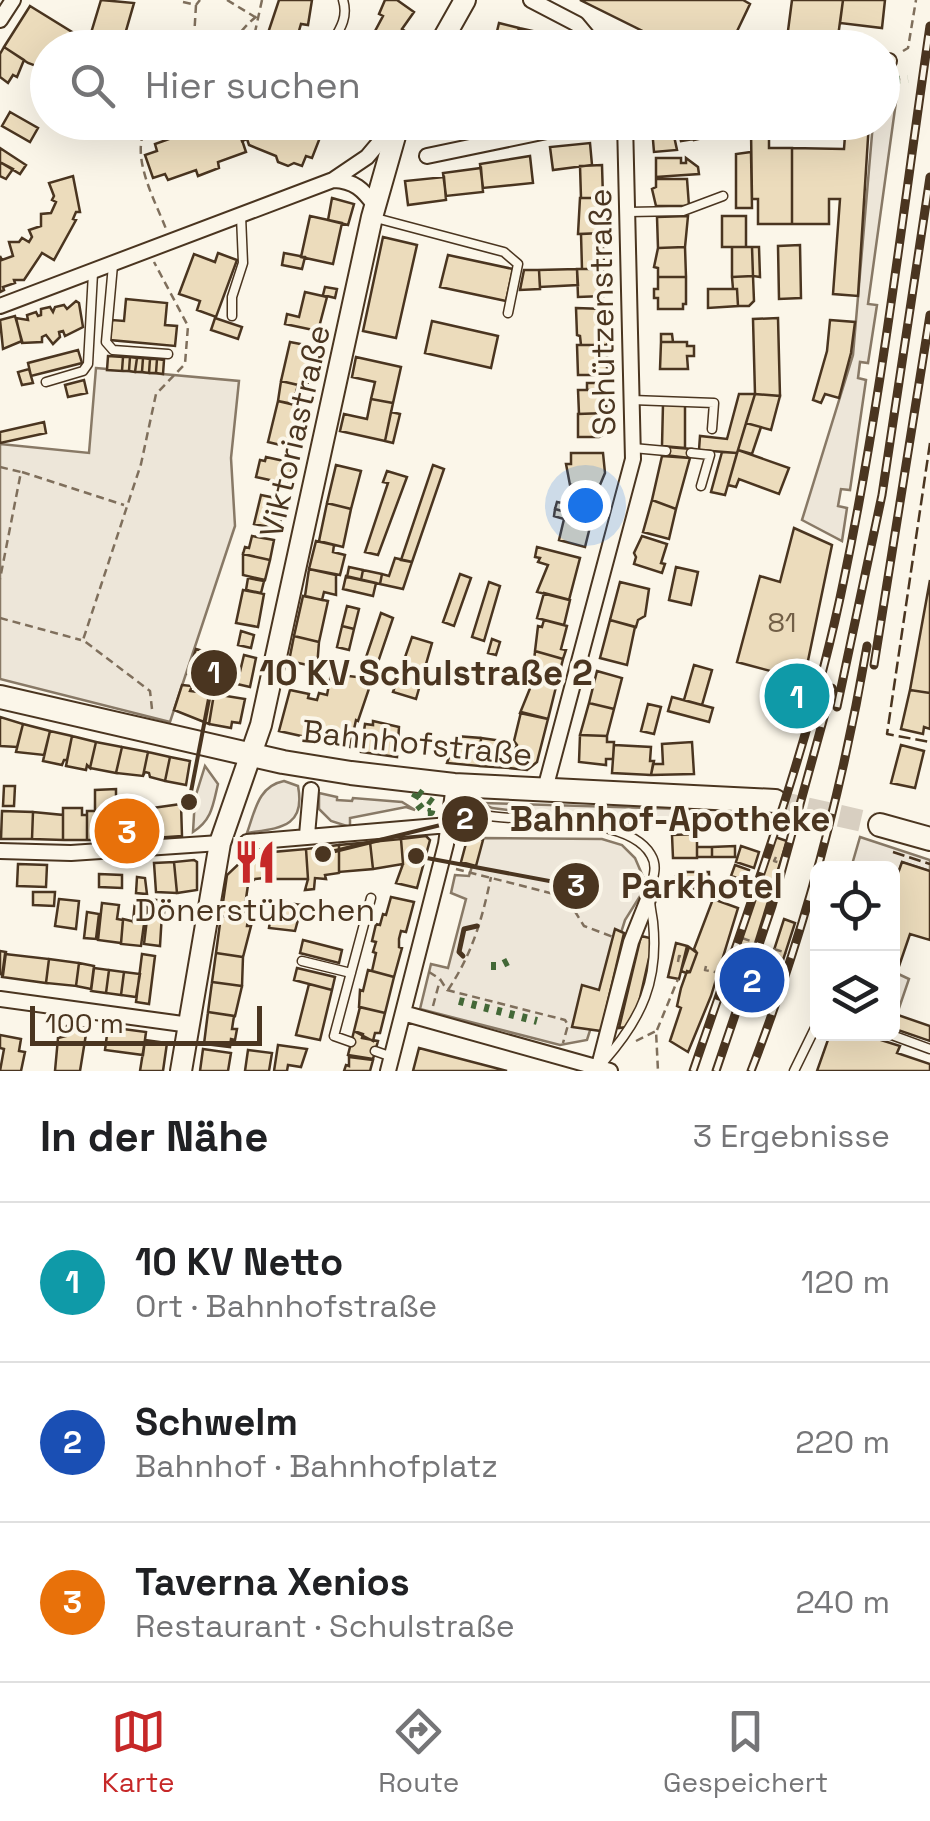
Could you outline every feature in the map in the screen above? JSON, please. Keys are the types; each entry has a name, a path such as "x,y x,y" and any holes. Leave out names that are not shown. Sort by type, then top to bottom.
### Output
{"main road":[{"path":"448,30 465,0"},
{"name":"Viktoriastraße","path":"181,1071 220,843 261,725 374,211 393,140"},
{"name":"Bahnhofstraße","path":"0,696 314,768 454,785 775,801"},
{"path":"880,825 928,836"}],"street":[{"path":"0,20 13,0"},
{"path":"531,0 582,30"},
{"path":"0,306 333,180 366,157 382,140"},
{"path":"427,156 504,140"},
{"name":"Schützenstraße","path":"545,789 633,459 626,140"},
{"path":"333,180 358,186 374,211"},
{"path":"390,1064 440,866 454,785"},
{"path":"307,835 311,790"},
{"path":"246,842 449,825"},
{"path":"0,851 71,853 220,843"},
{"path":"403,1013 604,1068 631,942 649,897"},
{"path":"0,998 190,1024"}],"lane":[{"path":"340,30 346,9 343,0"},
{"path":"628,212 683,211 723,196"},
{"path":"374,211 513,258 518,264 508,313"},
{"path":"232,316 232,296 242,263 240,216"},
{"path":"113,265 106,342 113,350 168,354"},
{"path":"46,382 83,371 88,364 93,272"},
{"path":"632,400 714,403 712,429"},
{"path":"633,448 666,451"},
{"path":"691,453 710,455 701,486"},
{"path":"454,785 454,805 474,812 603,828 634,838 652,857 656,871 649,897 655,951 646,999 629,1033 604,1068"},
{"path":"351,1042 334,1036 372,898"},
{"path":"302,961 351,973"},
{"path":"794,1071 810,1038"},
{"path":"900,1038 930,1049"},
{"path":"376,1051 390,1064"}],"path":[{"path":"194,30 196,4 200,0"},
{"path":"227,0 257,16"},
{"path":"255,30 262,0"},
{"path":"900,53 908,48 916,0"},
{"path":"183,2 196,4"},
{"path":"239,30 257,16"},
{"path":"142,140 140,153 172,243"},
{"path":"83,640 141,464 156,394 185,364 188,326 149,252"},
{"path":"0,467 127,506"},
{"path":"0,580 21,472"},
{"path":"0,618 83,640 150,691 150,731"},
{"path":"625,816 643,820"},
{"path":"768,859 781,863"},
{"path":"440,866 566,897 584,926 631,942"},
{"path":"447,990 468,959 482,924 492,876"},
{"path":"742,938 756,943"},
{"path":"746,947 748,941"},
{"path":"774,949 786,953"},
{"path":"778,958 780,951"},
{"path":"678,962 680,956 684,957"},
{"path":"415,964 440,979 447,990 565,1020 568,1025 560,1056"},
{"path":"706,966 706,970 715,972"},
{"path":"728,976 744,981"},
{"path":"430,1020 440,979"},
{"path":"658,1071 656,1031 678,979"},
{"path":"765,1001 768,994"},
{"path":"757,998 770,1003"},
{"path":"629,1048 638,1038 656,1031"}],"shaded area":[{"path":"872,140 891,140 868,304 877,305 868,363 860,362 858,378 866,380 850,490 841,489 838,506 847,508 842,541 802,520 853,355"},
{"path":"96,368 239,381 231,458 235,526 170,722 0,679 0,444 89,453"},
{"path":"205,766 218,784 208,817 193,832 195,798"},
{"path":"284,781 298,786 294,818 279,827 247,833 263,794"},
{"path":"319,793 337,800 402,802 415,810 406,807 350,818 350,827 331,821 319,809"},
{"path":"482,803 749,811 770,816 768,825 631,825 492,808"},
{"path":"860,837 930,860 930,871 902,862 900,868 900,861 853,861"},
{"path":"481,838 602,839 622,845 635,858 644,879 642,893 625,920 587,1040 560,1045 420,1009 431,964 448,968 466,899 451,893 455,875 469,876"},
{"path":"900,975 909,979 900,1005"}],"building":[{"path":"101,0 134,3 126,30 92,30"},
{"path":"279,0 312,0 308,25 301,24 299,30 269,30"},
{"path":"385,0 397,0 414,12 403,30 376,30 383,16 379,14"},
{"path":"580,0 743,0 750,4 738,30 641,30"},
{"path":"792,0 843,0 839,30 788,30"},
{"path":"843,0 885,0 882,28 840,23"},
{"path":"30,6 69,30 30,30 30,64 4,47"},
{"path":"499,23 519,28 518,30 497,30"},
{"path":"4,47 24,60 17,77 13,75 8,83 0,77 0,54"},
{"path":"10,112 30,123 31,140 30,142 2,126"},
{"path":"166,140 242,140 246,152 218,162 219,168 198,176 196,170 168,180 165,174 153,178 145,155 157,151 155,144"},
{"path":"247,140 319,140 312,158 306,156 302,166 288,166 278,162 276,156 249,145"},
{"path":"653,140 675,140 677,150 654,152"},
{"path":"751,140 769,140 769,148 792,148 792,224 758,224 758,199 752,199"},
{"path":"845,140 868,140 858,296 833,294 840,199 829,199 829,224 792,224 792,148 844,149"},
{"path":"590,143 592,165 553,170 550,147"},
{"path":"0,148 26,165 20,174 0,162"},
{"path":"751,152 752,208 736,208 736,154"},
{"path":"530,156 533,183 483,188 480,164"},
{"path":"656,158 681,158 681,163 686,163 686,158 698,167 699,174 656,177"},
{"path":"0,162 13,169 6,179 0,176"},
{"path":"602,165 603,198 581,198 580,166"},
{"path":"481,168 483,192 446,196 443,173"},
{"path":"73,176 80,212 76,212 76,220 54,260 42,253 24,280 14,280 0,292 0,256 2,260 13,256 9,242 22,238 29,242 29,230 41,226 41,214 51,213 56,202 52,200 49,183"},
{"path":"444,177 446,200 408,205 405,181"},
{"path":"656,179 687,179 689,206 656,206 652,189"},
{"path":"332,198 354,204 348,225 328,220"},
{"path":"580,198 603,198 603,233 578,234"},
{"path":"310,216 342,223 333,264 301,257"},
{"path":"688,216 685,247 658,248 657,217"},
{"path":"722,216 746,216 746,247 722,247"},
{"path":"603,233 604,269 582,269 581,234"},
{"path":"383,237 417,245 396,338 363,331"},
{"path":"800,245 801,298 779,299 778,246"},
{"path":"685,247 686,277 658,277 658,268 654,267 658,248"},
{"path":"732,247 752,247 753,276 732,277"},
{"path":"752,247 759,247 760,277 753,276"},
{"path":"218,253 237,260 216,317 197,310 200,301 179,294 194,254 215,262"},
{"path":"284,253 305,257 302,269 282,265"},
{"path":"448,255 513,269 506,301 440,287"},
{"path":"577,269 604,269 604,296 578,297"},
{"path":"577,269 578,285 540,287 539,270"},
{"path":"524,270 539,270 540,289 520,290"},
{"path":"753,276 754,301 749,306 738,306 732,277"},
{"path":"658,277 686,277 683,309 658,309 654,289 658,289"},
{"path":"325,287 337,289 335,298 323,295"},
{"path":"708,289 737,289 738,306 708,308"},
{"path":"305,292 327,297 318,331 285,324 287,314 299,317"},
{"path":"126,299 167,303 165,325 177,326 175,346 110,340 112,320 124,321"},
{"path":"76,301 83,327 65,336 63,331 59,332 60,337 53,344 46,335 42,342 22,343 16,318 28,320 27,315 41,315 41,309 50,307 53,312 55,307 64,305 67,309"},
{"path":"576,308 604,309 606,326 609,325 607,345 581,345"},
{"path":"15,316 22,341 3,349 0,320"},
{"path":"215,318 242,327 238,339 211,330"},
{"path":"778,318 780,396 755,394 753,319"},
{"path":"830,320 855,322 839,398 825,394 821,403 813,400 827,351"},
{"path":"432,321 498,336 491,368 425,353"},
{"path":"661,334 672,334 673,342 661,342"},
{"path":"290,342 316,347 307,387 281,381"},
{"path":"661,342 687,342 687,346 694,346 694,356 687,356 688,369 660,369"},
{"path":"577,345 607,345 607,375 578,375"},
{"path":"78,350 82,363 31,376 28,363"},
{"path":"108,356 123,357 122,371 107,370"},
{"path":"123,357 130,357 129,371 122,371"},
{"path":"130,357 137,358 135,372 129,371"},
{"path":"356,357 401,367 393,403 371,399 375,382 352,377"},
{"path":"137,358 143,358 142,372 135,372"},
{"path":"143,358 150,359 149,373 142,372"},
{"path":"150,359 157,359 156,373 149,373"},
{"path":"157,359 164,360 163,374 156,373"},
{"path":"29,369 33,383 22,385 18,372"},
{"path":"84,380 87,393 68,397 65,385"},
{"path":"281,381 298,385 293,404 278,401"},
{"path":"587,383 601,383 601,390 587,390"},
{"path":"578,390 607,390 606,413 579,414"},
{"path":"739,394 755,394 737,453 699,450 700,436 727,439"},
{"path":"755,394 780,396 771,430 746,423"},
{"path":"371,399 393,403 385,441 340,431 344,414 367,419"},
{"path":"278,401 303,407 293,448 268,442"},
{"path":"663,404 685,404 685,448 662,446"},
{"path":"391,412 400,414 393,443 385,441"},
{"path":"606,413 610,431 599,437 578,437 578,414"},
{"path":"44,422 46,433 0,443 0,432"},
{"path":"746,423 761,427 752,454 738,450"},
{"path":"667,447 692,449 690,458 664,455"},
{"path":"738,450 789,468 779,494 739,479 736,487 728,485"},
{"path":"722,452 737,453 725,495 711,492"},
{"path":"571,453 603,453 605,473 597,492 570,485 566,464 571,464"},
{"path":"662,456 690,458 676,509 652,500"},
{"path":"266,457 293,463 288,484 256,477 260,460 265,461"},
{"path":"336,465 361,471 351,509 327,503"},
{"path":"433,465 444,469 412,562 401,560"},
{"path":"387,471 407,477 378,555 365,552 388,483 383,482"},
{"path":"572,485 597,492 600,498 592,519 555,509 557,502 567,504"},
{"path":"261,495 285,500 279,529 254,524"},
{"path":"652,500 676,509 669,539 643,532"},
{"path":"327,503 351,509 343,547 319,541"},
{"path":"555,509 592,519 585,547 559,540 564,519 554,516"},
{"path":"794,528 832,545 804,680 737,662 760,576 780,582"},
{"path":"252,536 274,540 270,560 243,554"},
{"path":"642,536 667,544 662,573 634,564 634,553"},
{"path":"316,541 334,545 333,552 345,555 340,575 309,569"},
{"path":"537,547 580,558 569,600 537,592 548,565 538,562"},
{"path":"243,554 270,560 265,580 243,575"},
{"path":"395,558 412,562 403,589 380,584 382,574 389,576"},
{"path":"349,567 363,570 361,580 347,577"},
{"path":"676,567 698,572 691,605 669,600"},
{"path":"309,569 336,575 336,595 324,592 322,600 305,596"},
{"path":"363,570 382,574 380,584 361,580"},
{"path":"460,574 471,578 454,626 443,622"},
{"path":"346,576 376,583 373,596 343,589"},
{"path":"248,578 264,581 261,593 246,590"},
{"path":"930,580 930,693 910,690"},
{"path":"489,582 500,586 484,641 472,637"},
{"path":"620,582 649,589 645,616 636,627 610,620"},
{"path":"243,590 264,594 258,627 236,623"},
{"path":"544,593 570,600 564,625 537,618"},
{"path":"303,596 328,601 319,642 294,636"},
{"path":"347,606 359,609 354,629 342,626"},
{"path":"381,613 393,618 350,747 279,731 290,690 317,700 319,693 327,695 331,674 366,678 360,675"},
{"path":"544,620 567,626 561,649 566,650 563,659 535,651 538,626 542,627"},
{"path":"610,620 635,627 627,665 600,658"},
{"path":"342,626 354,629 349,650 337,647"},
{"path":"241,631 254,635 251,648 238,645"},
{"path":"294,636 319,642 317,667 289,661"},
{"path":"412,637 432,643 416,699 393,692"},
{"path":"492,639 500,642 496,655 488,653"},
{"path":"196,649 207,652 198,678 188,674"},
{"path":"535,651 563,659 556,687 532,681"},
{"path":"244,655 256,658 250,687 237,684"},
{"path":"694,665 712,670 702,705 684,700"},
{"path":"597,671 622,678 614,709 589,703"},
{"path":"533,681 556,687 548,719 520,713"},
{"path":"182,685 192,686 190,691 214,694 209,724 174,710"},
{"path":"910,690 930,693 930,729 924,727 923,734 901,729"},
{"path":"214,694 245,699 240,723 232,722 231,728 209,724"},
{"path":"672,697 713,708 709,722 668,711"},
{"path":"589,703 614,709 607,736 580,735"},
{"path":"648,704 661,707 654,734 641,731"},
{"path":"521,712 548,719 537,762 527,770 509,768 511,747 517,745 514,741"},
{"path":"0,717 23,724 17,747 0,746"},
{"path":"373,721 399,727 397,757 361,752 365,724 373,725"},
{"path":"23,724 50,731 44,755 16,752"},
{"path":"50,731 72,736 67,760 62,765 43,761"},
{"path":"580,735 607,736 607,742 614,742 613,759 606,759 606,765 579,762"},
{"path":"72,736 96,742 90,768 87,765 86,770 66,766"},
{"path":"456,736 481,738 479,766 447,763"},
{"path":"481,738 509,742 509,768 479,766"},
{"path":"96,742 122,747 116,773 90,768"},
{"path":"692,742 694,774 651,775 653,764 663,764 662,744"},
{"path":"614,745 651,747 651,775 612,773"},
{"path":"901,745 924,751 915,788 891,783"},
{"path":"122,747 148,752 143,776 116,773"},
{"path":"148,752 170,757 165,781 145,772 143,776"},
{"path":"170,757 190,761 186,785 165,781"},
{"path":"4,786 15,786 14,806 3,806"},
{"path":"116,789 116,805 104,805 104,811 95,811 95,790"},
{"path":"185,796 194,797 193,809 184,808"},
{"path":"181,804 182,836 139,839 138,810"},
{"path":"63,808 82,808 82,815 87,815 87,840 63,840"},
{"path":"138,810 139,839 116,840 116,811"},
{"path":"2,811 33,812 32,839 1,839"},
{"path":"87,811 116,811 116,840 87,840"},
{"path":"33,812 63,815 63,840 32,839"},
{"path":"697,834 697,858 673,858 672,835"},
{"path":"426,836 430,840 417,888 396,883 403,864 401,839"},
{"path":"468,836 483,840 476,866 461,862"},
{"path":"775,837 787,841 737,1001 722,996"},
{"path":"401,839 403,864 373,869 370,842"},
{"path":"370,842 373,869 339,872 339,845"},
{"path":"339,845 339,873 325,875 326,879 315,878 314,889 305,890 306,849"},
{"path":"735,846 735,857 712,857 712,847"},
{"path":"741,846 759,852 754,868 736,862"},
{"path":"697,847 712,847 712,857 697,857"},
{"path":"306,849 308,879 275,879 273,852"},
{"path":"273,855 275,877 255,879 248,885 243,919 221,916 227,875 245,858"},
{"path":"194,860 197,890 177,893 174,862"},
{"path":"174,862 177,893 156,892 154,863"},
{"path":"902,862 930,871 930,940 910,934 900,963 900,951"},
{"path":"18,864 47,865 46,887 17,886"},
{"path":"735,865 749,870 746,881 731,876"},
{"path":"679,872 709,872 709,886 706,890 681,887 676,876"},
{"path":"99,874 122,875 122,888 99,887"},
{"path":"137,877 145,878 147,894 136,893"},
{"path":"33,892 55,892 54,906 33,905"},
{"path":"391,897 414,902 406,932 401,931 402,948 394,977 372,971 376,924 380,925 383,914 386,915"},
{"path":"59,899 79,901 76,929 55,926"},
{"path":"149,899 165,901 164,913 148,911"},
{"path":"713,899 738,908 711,996 688,1052 670,1041 681,1008 677,1006 681,988 697,953 694,949"},
{"path":"135,901 146,902 144,924 133,922"},
{"path":"273,901 302,905 295,931 269,928"},
{"path":"102,903 119,905 117,919 123,920 121,943 98,940"},
{"path":"148,911 162,913 160,946 144,944"},
{"path":"87,912 99,914 96,939 84,938"},
{"path":"221,916 248,919 247,926 251,926 243,957 216,953"},
{"path":"123,919 144,924 141,946 121,944"},
{"path":"784,919 795,923 774,988 763,984"},
{"path":"615,929 624,933 601,1031 572,1027 582,985 599,990"},
{"path":"641,936 650,938 650,954 637,1011 627,1027 619,1028"},
{"path":"303,940 342,950 339,963 300,953"},
{"path":"676,943 687,946 679,979 668,977"},
{"path":"689,947 697,953 690,972 686,973 681,971"},
{"path":"0,951 6,952 3,975 0,974"},
{"path":"216,953 243,957 242,986 212,982"},
{"path":"5,954 49,959 46,983 2,977"},
{"path":"142,954 155,956 149,1004 136,1002"},
{"path":"49,959 79,963 76,986 46,983"},
{"path":"79,963 94,966 91,989 76,986"},
{"path":"94,968 109,970 106,993 91,991"},
{"path":"297,968 335,977 332,990 294,980"},
{"path":"109,970 124,972 121,995 106,993"},
{"path":"368,970 394,977 385,1013 359,1007 360,990 363,991"},
{"path":"124,972 140,974 136,997 121,995"},
{"path":"212,982 242,986 235,1016 208,1012"},
{"path":"309,984 332,990 320,1040 296,1035"},
{"path":"360,1007 385,1013 380,1033 375,1033 373,1041 354,1031"},
{"path":"208,1012 234,1016 232,1029 237,1029 230,1047 204,1044"},
{"path":"900,1016 930,1026 930,1041 900,1031"},
{"path":"67,1026 87,1028 80,1071 55,1071 58,1038 66,1036"},
{"path":"108,1027 146,1032 143,1055 105,1050"},
{"path":"354,1031 363,1034 362,1038 378,1041 373,1059 348,1055"},
{"path":"0,1035 21,1039 19,1051 25,1052 21,1071 0,1071 4,1049 0,1048"},
{"path":"145,1040 167,1043 163,1071 140,1071"},
{"path":"828,1041 884,1041 900,1046 897,1053 930,1064 930,1071 817,1071"},
{"path":"278,1045 307,1049 301,1067 288,1065 287,1071 274,1071"},
{"path":"419,1048 507,1071 413,1071"},
{"path":"203,1049 231,1053 228,1071 200,1071"},
{"path":"248,1050 272,1053 269,1071 245,1071"},
{"path":"349,1057 373,1060 370,1071 344,1071 349,1066"}],"tunnel":[{"path":"775,801 880,825"}],"railway":[{"path":"693,1071 776,827 830,642 870,442 930,26"},
{"path":"837,707 882,495 930,177"},
{"path":"874,665 930,315"},
{"path":"751,1071 820,862 867,646"},
{"path":"716,1071 772,906 832,688"}],"hedge":[{"path":"900,80 908,79"},
{"path":"418,792 433,803 431,812 424,812 414,799 418,792"},
{"path":"491,966 511,960"},
{"path":"459,1001 537,1021"}],"fence":[{"path":"930,443 887,734 930,742"},
{"path":"893,852 930,864"}],"wall":[{"path":"463,956 459,952 464,929 477,926"}],"place":[{"name":"10 KV Netto","path":"797,696"},
{"name":"10 KV Schulstraße 2","path":"189,802"},
{"name":"Taverna Xenios","path":"127,831"},
{"name":"Bahnhof-Apotheke","path":"323,854"},
{"name":"Parkhotel","path":"416,856"},
{"name":"Dönerstübchen","path":"255,862"},
{"name":"Schwelm","path":"752,980"}]}
